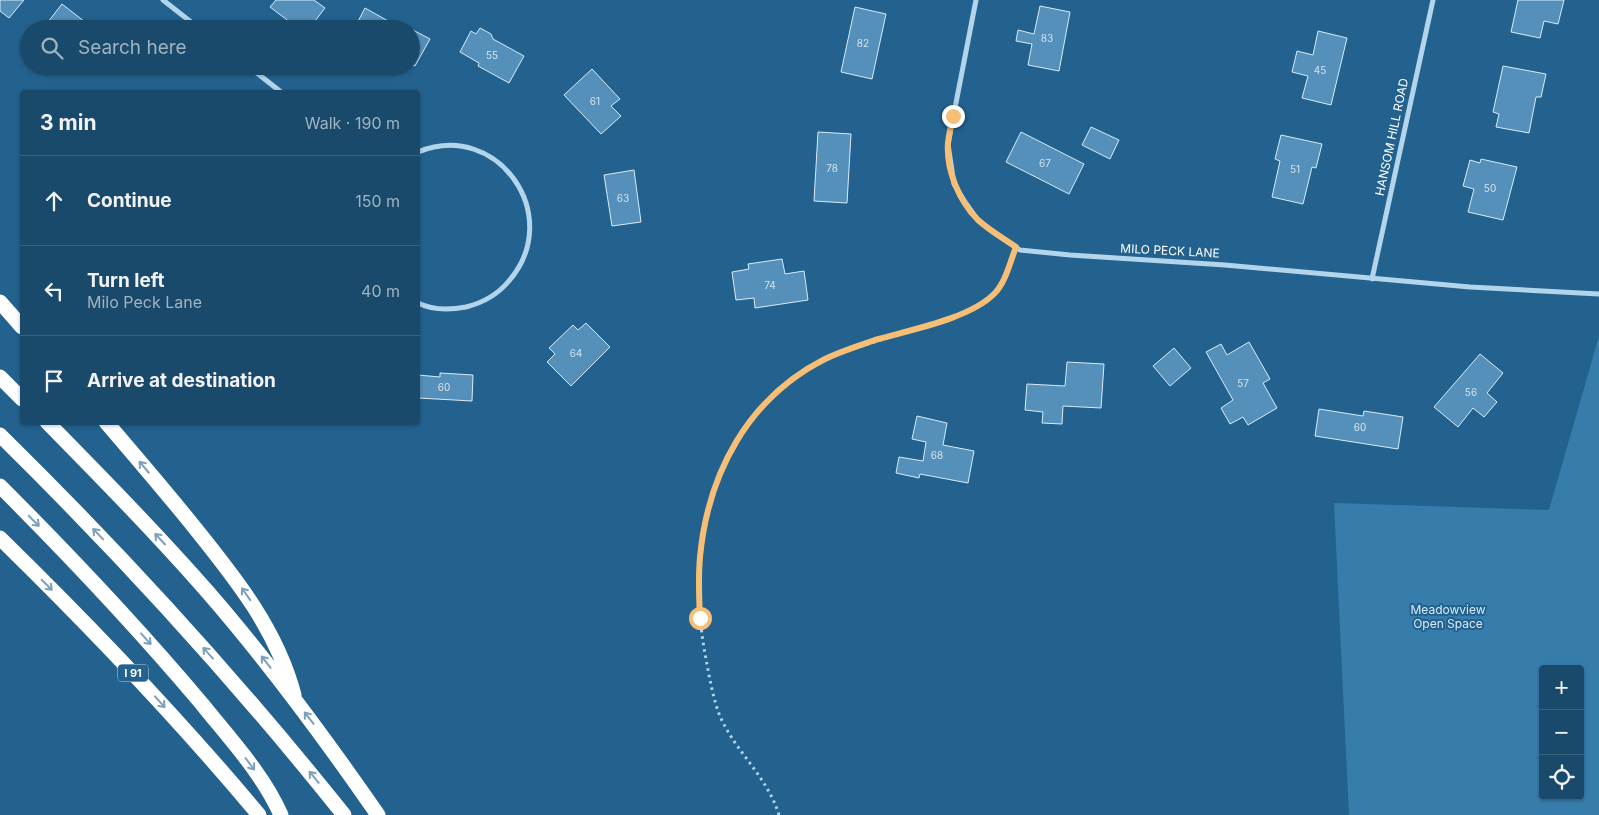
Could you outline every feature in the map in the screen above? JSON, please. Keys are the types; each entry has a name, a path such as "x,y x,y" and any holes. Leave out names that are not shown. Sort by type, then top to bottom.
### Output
{"highway":[{"path":"0,302 20,325"},
{"path":"0,377 20,397"},
{"path":"49,425 174,554 233,622 332,749 378,815"},
{"path":"109,425 213,550 256,608 282,656 295,701"},
{"path":"0,436 106,542 178,620 246,696 344,815"},
{"path":"0,486 79,566 188,688 264,783 281,815"},
{"name":"I 91","path":"0,538 62,599 147,688 259,815"}],"street":[{"path":"163,0 189,20"},
{"name":"MILO PECK LANE","path":"976,0 948,144 950,163 954,184 977,219 1020,250 1070,255 1225,264 1470,287 1599,294"},
{"name":"HANSOM HILL ROAD","path":"1372,279 1433,0"},
{"path":"259,75 278,90"},
{"path":"420,151 430,147 458,145 485,153 507,169 523,192 530,219 528,246 517,272 499,292 476,305 450,310 420,304"}],"path":[{"path":"778,815 768,789 738,748 722,721 711,686 702,637 699,596 700,557 706,519 724,463 749,421 791,380 836,354 948,319 983,303 1002,284 1016,247"}],"green space":[{"name":"Meadowview Open Space","path":"1599,336 1599,815 1349,815 1334,503 1549,510"}],"building":[{"path":"0,0 24,0 9,18 0,11"},
{"path":"276,0 314,0 325,8 316,20 287,20 270,7"},
{"path":"1518,0 1564,0 1558,24 1544,21 1540,38 1511,32"},
{"path":"62,4 82,20 49,20"},
{"path":"1040,6 1070,12 1059,71 1028,65 1032,44 1016,41 1018,30 1034,34"},
{"path":"855,7 886,14 872,79 841,72"},
{"path":"365,8 386,20 359,20"},
{"path":"480,28 491,34 493,39 524,56 509,83 478,66 479,63 460,52 471,31 476,34"},
{"path":"1318,31 1347,38 1331,105 1302,98 1308,76 1292,72 1297,51 1313,55"},
{"path":"420,34 430,39 420,57"},
{"path":"1503,66 1546,74 1541,97 1536,97 1529,133 1496,127 1499,114 1493,112"},
{"path":"592,69 620,99 611,106 621,116 601,134 564,95"},
{"path":"1091,127 1119,140 1110,159 1082,145"},
{"path":"818,132 851,134 847,203 814,201"},
{"path":"1021,132 1084,164 1069,194 1006,162"},
{"path":"1281,135 1322,144 1316,168 1312,167 1303,204 1272,197 1280,161 1275,159"},
{"path":"1481,159 1517,167 1503,220 1468,212 1474,189 1463,186 1470,160 1480,163"},
{"path":"634,170 641,222 612,226 604,175"},
{"path":"782,259 785,274 804,271 808,300 755,308 754,298 736,300 732,272 749,269 748,264"},
{"path":"586,323 610,347 571,386 547,362 555,354 549,348 573,325 578,330"},
{"path":"1249,342 1270,379 1263,383 1277,408 1248,425 1243,417 1230,424 1221,408 1233,400 1206,352 1221,344 1227,355"},
{"path":"1174,348 1191,368 1170,386 1153,366"},
{"path":"1480,354 1503,373 1487,393 1497,402 1484,417 1473,408 1458,427 1434,407"},
{"path":"1067,362 1104,364 1101,408 1063,406 1062,424 1042,423 1043,412 1025,410 1027,384 1065,386"},
{"path":"440,373 473,375 472,401 420,398 420,375 440,377"},
{"path":"1319,409 1363,416 1364,411 1403,417 1398,449 1315,436"},
{"path":"917,416 947,423 943,445 974,451 968,483 920,474 919,478 896,473 899,457 923,461 926,442 912,439"}],"route":[{"path":"700,618 700,557 706,519 724,463 749,421 791,380 823,360 849,349 969,311 989,299 1002,284 1016,247 977,219 954,184 948,144 953,116"}]}
